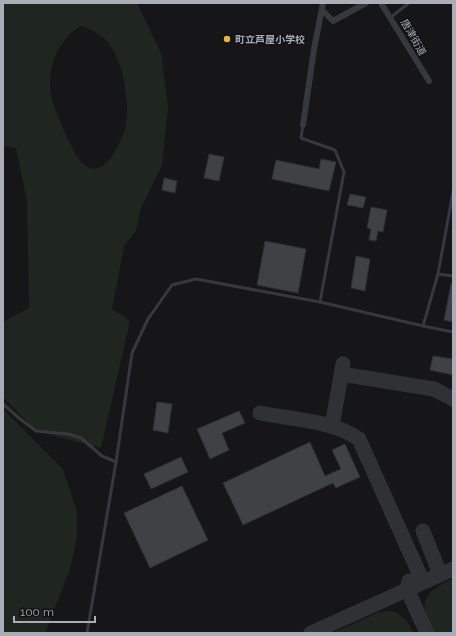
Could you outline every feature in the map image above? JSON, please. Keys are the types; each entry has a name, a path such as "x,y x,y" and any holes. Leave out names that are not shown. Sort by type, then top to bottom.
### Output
{"street":[{"path":"304,125 314,49 323,3"},
{"path":"322,10 333,21 366,3"},
{"name":"唐津街道","path":"381,3 391,17 426,78 429,80"}],"lane":[{"path":"391,17 409,3"},
{"path":"304,125 301,138 335,150 344,172 320,302"},
{"path":"423,326 438,274 453,192"},
{"path":"438,274 453,276"},
{"path":"87,633 116,462 132,353 148,319 172,285 196,279 320,302 453,332"},
{"path":"3,404 36,431 68,434 81,438 102,456 116,462"}],"shaded area":[{"path":"3,3 137,3 161,53 168,107 162,165 141,208 136,231 124,246 112,309 130,321 101,448 36,431 3,397 3,322 29,308 27,201 16,148 3,146","holes":["81,26 103,37 111,47 121,68 126,91 127,115 122,138 114,154 103,166 97,168 85,166 75,153 57,115 51,92 50,81 54,59 65,40 72,32"]},
{"path":"3,409 63,469 77,511 77,537 70,569 45,633 3,633"},
{"path":"453,579 453,633 435,633 425,609 426,598 438,586"},
{"path":"390,611 402,616 413,633 333,633 379,612"}],"building":[{"path":"209,154 224,157 219,181 204,178"},
{"path":"321,159 336,162 329,191 272,179 276,160 319,169"},
{"path":"164,178 177,181 175,193 162,190"},
{"path":"350,194 366,197 363,208 347,205"},
{"path":"371,207 387,210 383,232 378,231 376,241 369,240 371,229 367,228"},
{"path":"265,241 306,249 298,293 257,285"},
{"path":"356,256 370,259 365,291 351,288"},
{"path":"451,284 453,284 453,322 444,320"},
{"path":"433,356 453,359 453,375 430,370"},
{"path":"157,402 172,404 168,433 153,430"},
{"path":"239,411 245,423 222,433 229,450 210,459 197,429"},
{"path":"310,442 325,476 341,469 332,450 345,444 360,477 336,488 333,483 243,525 223,483"},
{"path":"181,457 188,472 151,489 144,474"},
{"path":"182,486 208,540 150,568 124,513"}],"taxiway":[{"path":"332,426 343,364"},
{"path":"341,374 434,389 453,399"},
{"path":"260,413 325,424 349,433 359,439 423,582"},
{"path":"423,531 440,574"},
{"path":"311,633 453,569"},
{"path":"409,581 407,589 427,633"}],"place":[{"name":"町立芦屋小学校","path":"227,39"}]}
